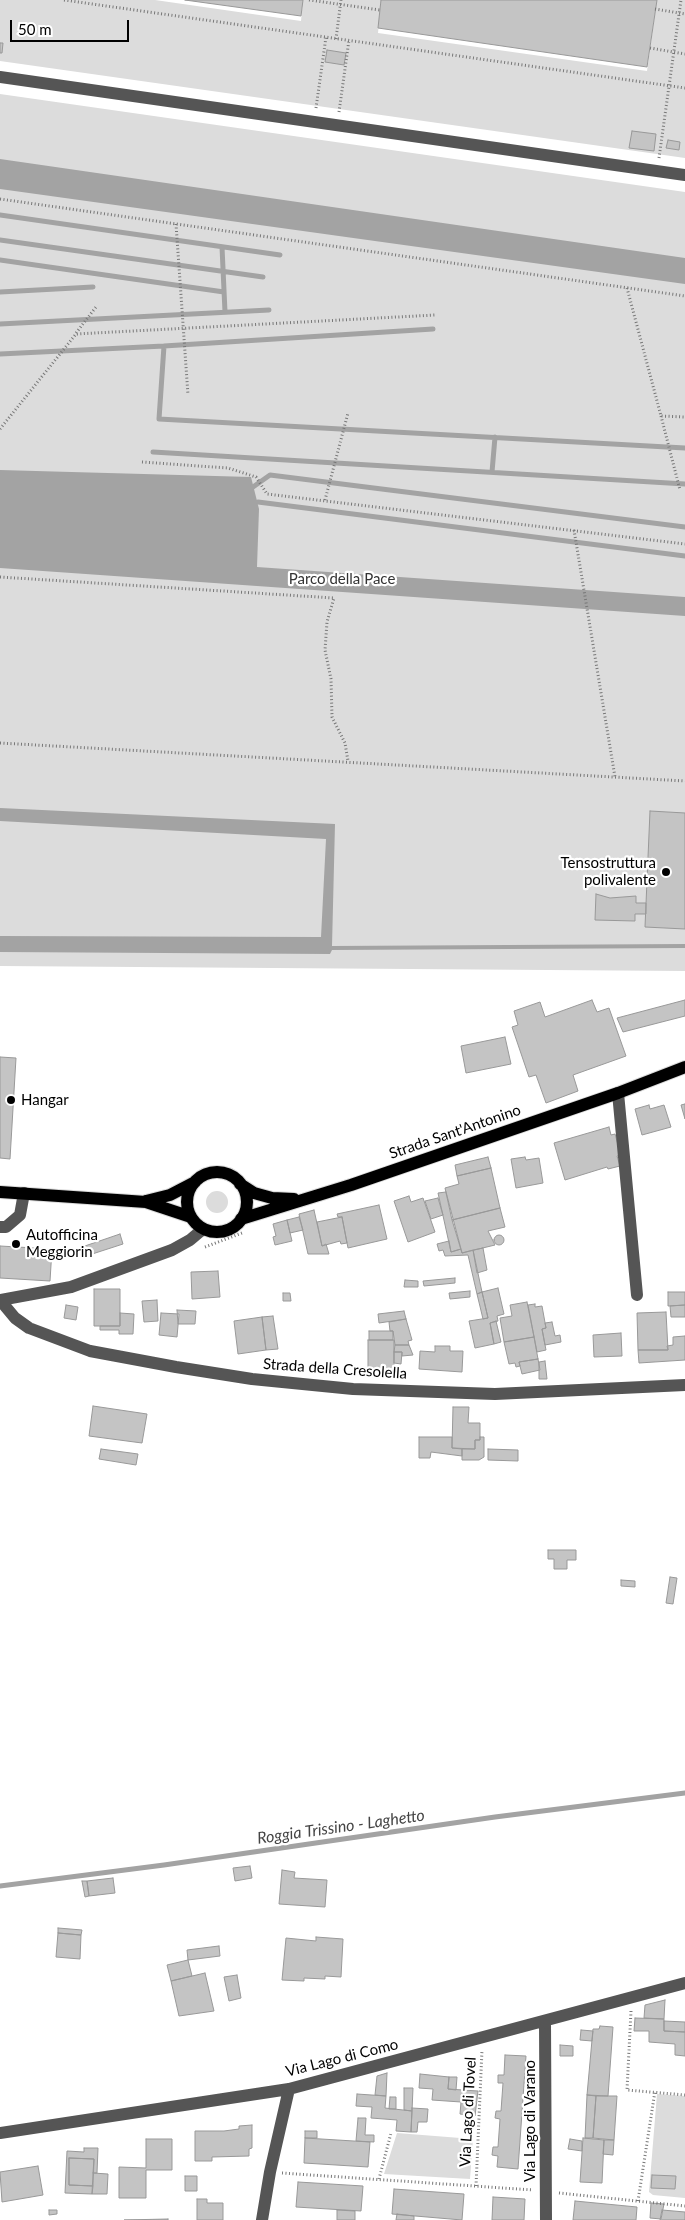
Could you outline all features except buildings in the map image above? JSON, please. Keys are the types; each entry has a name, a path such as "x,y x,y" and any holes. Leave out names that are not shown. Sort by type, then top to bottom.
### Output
{"main road":[{"name":"Strada Sant'Antonino","path":"0,1192 146,1202 191,1217 203,1229 220,1232 235,1226 241,1219 350,1185 618,1093 685,1067"},
{"name":"Strada Sant'Antonino","path":"146,1202 170,1195 208,1174 223,1173 254,1193 272,1198 302,1200"},
{"path":"191,1217 187,1199 195,1182"},
{"path":"240,1184 246,1201 241,1219"}],"street":[{"path":"0,77 685,175"},
{"path":"618,1093 637,1295"},
{"path":"0,1227 6,1227 20,1215 24,1194"},
{"path":"2,1300 71,1287 172,1250 190,1240 203,1229"},
{"name":"Strada della Cresolella","path":"2,1300 14,1318 29,1328 90,1350 176,1368 252,1379 353,1389 495,1394 685,1384"},
{"name":"Via Lago di Como","path":"0,2133 289,2089 685,1983"},
{"name":"Via Lago di Varano","path":"545,2022 546,2220"},
{"path":"262,2220 270,2172 289,2089"}],"path":[{"path":"64,0 685,88"},
{"path":"309,0 341,2 380,10"},
{"path":"657,171 681,0"},
{"path":"336,39 341,2"},
{"path":"655,9 685,14"},
{"path":"314,122 326,37"},
{"path":"337,126 349,40"},
{"path":"650,48 685,54"},
{"path":"0,199 685,296"},
{"path":"176,224 188,395"},
{"path":"627,288 680,490"},
{"path":"0,429 96,307"},
{"path":"76,334 435,315"},
{"path":"325,500 348,413"},
{"path":"661,416 685,417"},
{"path":"142,462 228,468 257,478 267,494 685,544"},
{"path":"574,530 615,777"},
{"path":"0,576 334,598 327,622 325,650 331,679 332,717 345,743 348,761"},
{"path":"0,743 348,761 615,777 631,780 685,781"},
{"path":"632,1996 627,2090 685,2095"},
{"name":"Via Lago di Tovel","path":"476,2186 483,2038"},
{"path":"638,2201 654,2091"},
{"path":"379,2179 391,2133"},
{"name":"Via Lago di Tovel","path":"270,2172 547,2191 685,2206"}],"green space":[{"path":"0,0 155,0 301,21 303,0 381,0 378,33 647,71 657,0 685,0 685,158 0,61"},
{"name":"Parco della Pace","path":"0,94 685,192 685,971 0,966"},
{"path":"217,1191 227,1198 228,1202 221,1212 217,1213 207,1206 206,1202 213,1192"},
{"path":"657,2094 685,2096 685,2198 653,2195 649,2192"},
{"path":"397,2133 473,2139 470,2179 384,2174"}],"shaded area":[{"path":"0,159 685,258 685,284 0,189"},
{"path":"0,470 251,477 259,509 257,567 685,597 685,616 0,568"},
{"path":"0,808 335,824 332,946 685,944 685,948 332,950 330,954 0,952 0,936 321,937 326,839 0,821"}],"waterway":[{"path":"0,215 280,255"},
{"path":"0,240 263,277"},
{"path":"222,247 225,312"},
{"path":"0,260 224,292"},
{"path":"0,292 93,287"},
{"path":"0,324 269,310"},
{"path":"164,346 433,329"},
{"path":"0,354 164,346 159,419 685,448"},
{"path":"492,472 495,437"},
{"path":"153,452 685,484"},
{"path":"253,487 270,475 685,527"},
{"path":"258,502 685,556"},
{"name":"Roggia Trissino - Laghetto","path":"0,1886 164,1865 495,1817 685,1793"}],"place":[{"name":"Tensostruttura polivalente","path":"666,872"},
{"name":"Hangar","path":"11,1100"},
{"name":"Autofficina Meggiorin","path":"16,1244"}]}
